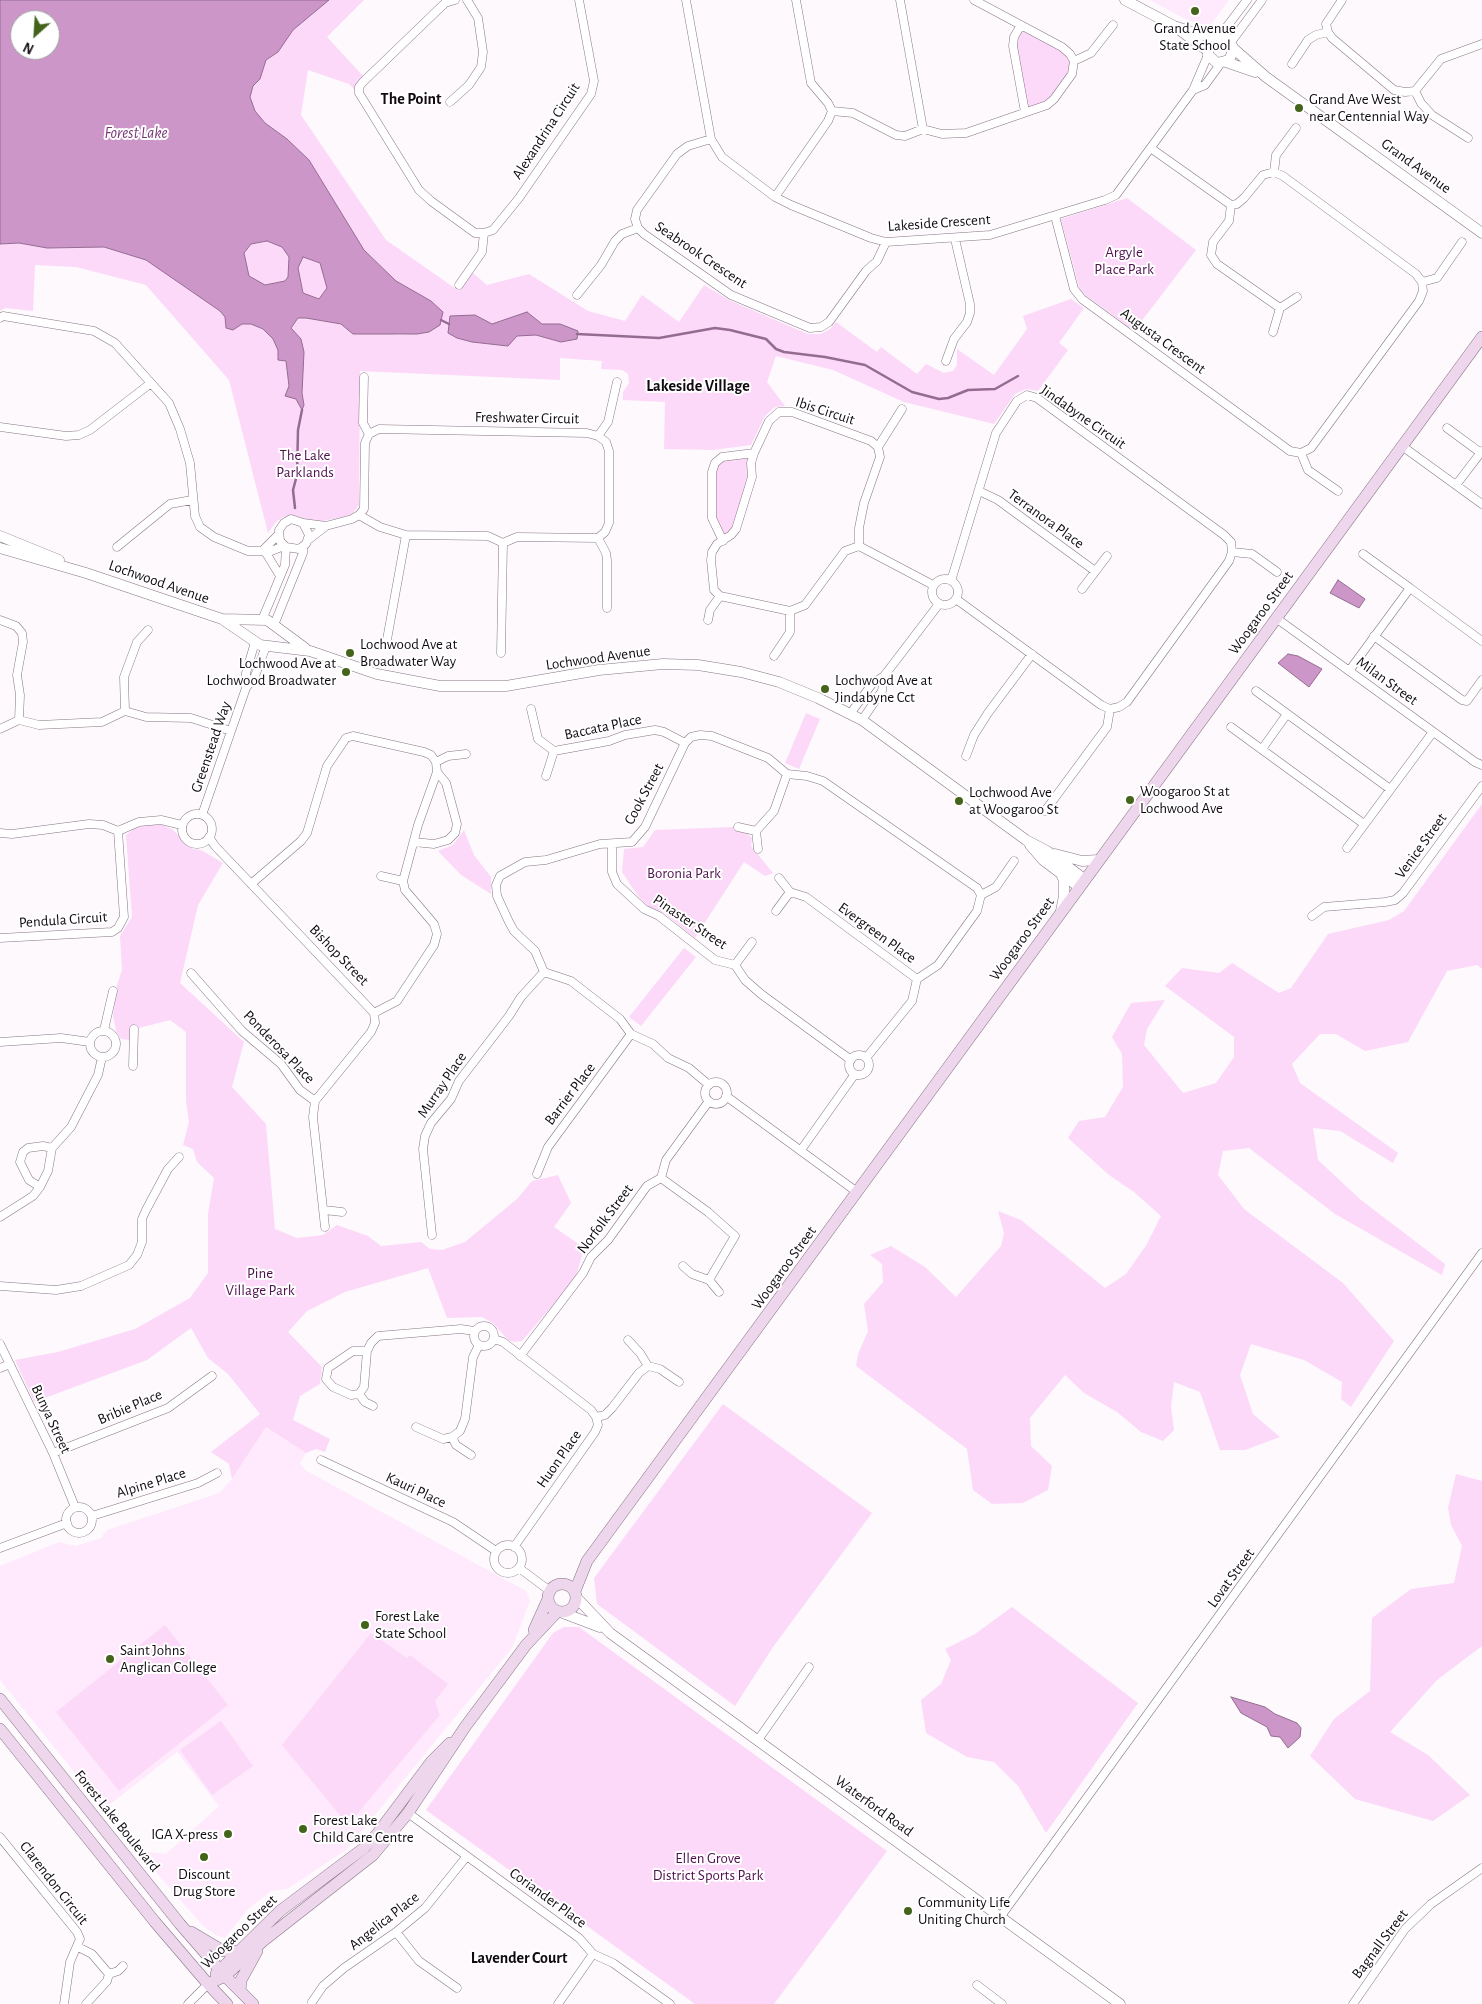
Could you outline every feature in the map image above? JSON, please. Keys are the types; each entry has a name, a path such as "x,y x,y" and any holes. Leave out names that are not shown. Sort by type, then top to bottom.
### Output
{"main road":[{"name":"Woogaroo Street","path":"526,1645 552,1591 587,1561 768,1317 1098,860 1482,336"},
{"name":"Woogaroo Street","path":"576,1595 587,1561"},
{"path":"567,1585 576,1595 574,1607 560,1612 552,1608 552,1591 567,1585"},
{"name":"Woogaroo Street","path":"208,1984 365,1863 526,1645 560,1612"},
{"name":"Forest Lake Boulevard","path":"0,1699 180,1924 222,1973 253,2004"},
{"path":"0,1729 208,1984 227,2004"},
{"name":"Woogaroo Street","path":"222,1973 239,1951 280,1911 364,1848 403,1810"},
{"path":"180,1924 223,1951 239,1951"},
{"path":"240,1991 242,1976 264,1941"}],"street":[{"path":"454,0 445,3 363,82 359,87 359,93 419,190 475,233 484,234 482,252 459,285"},
{"path":"450,102 469,85 481,67 483,52 478,18 467,0"},
{"name":"Alexandrina Circuit","path":"484,234 493,230 519,198 591,94 594,81 579,0"},
{"name":"Lakeside Crescent","path":"686,0 711,139 722,157 775,196 871,238 886,242 1002,233 1116,194 1152,149 1193,90 1208,52"},
{"path":"775,196 828,121 832,111 828,103 811,83 796,0"},
{"path":"900,0 922,129"},
{"path":"832,111 854,113 896,135 905,136 922,129 942,134 966,132 1047,105 1054,99 1072,74 1074,62 1070,54 1062,46 974,0"},
{"name":"Grand Avenue","path":"1125,0 1174,26 1208,52 1213,61 1266,76"},
{"path":"1208,52 1210,41 1217,37 1247,0"},
{"path":"1224,63 1232,57 1233,46 1262,0"},
{"path":"1342,0 1326,24 1328,32 1332,38 1394,90 1415,91 1441,59 1482,44"},
{"path":"1074,62 1091,53 1113,24"},
{"path":"1021,25 1014,37 1013,46 1025,112"},
{"name":"Grand Avenue","path":"1174,26 1228,39 1233,46 1266,76 1480,230"},
{"path":"1292,64 1308,40 1316,35 1328,32"},
{"name":"Lakeside Crescent","path":"1193,90 1205,86 1224,63"},
{"path":"1415,91 1421,103 1432,115 1468,138"},
{"path":"1274,172 1276,155 1296,128"},
{"name":"Seabrook Crescent","path":"711,139 688,146 678,154 637,210 635,219 638,228 731,294 810,328 821,327 829,322 866,271 877,261 886,242"},
{"path":"1152,149 1230,205 1238,204 1264,175 1274,172 1283,176 1401,262 1416,274 1422,282 1423,291 1419,301 1311,448 1301,453 1308,470 1338,491"},
{"path":"1230,205 1229,221 1213,242 1211,255 1217,264 1280,308"},
{"name":"Augusta Crescent","path":"1055,216 1074,289 1082,299 1290,451 1301,453"},
{"path":"577,295 601,265 615,241 622,234 638,228"},
{"path":"946,361 954,339 967,322 970,313 970,304 955,238"},
{"path":"1422,282 1437,278 1462,242"},
{"path":"1273,332 1280,308 1297,297"},
{"path":"0,318 3,316 94,330 115,343 169,403 180,429 190,463 194,516 206,532 240,548 264,552 285,547 294,550 303,547"},
{"path":"268,645 276,638 275,627 303,553 303,547 308,540 326,526 352,519 364,509 365,443 369,434 363,423 364,378"},
{"path":"598,436 608,422 617,382"},
{"path":"0,427 66,436 79,434 90,430 151,383"},
{"name":"Jindabyne Circuit","path":"951,580 996,433 1017,401 1028,395 1037,398 1224,535 1231,542 1232,552"},
{"path":"859,546 859,528 864,503 880,457 878,447 902,409"},
{"name":"Ibis Circuit","path":"720,596 714,590 710,560 712,552 736,529 752,477 751,463 754,453 769,421 779,412 792,412 870,441 878,447"},
{"path":"1447,428 1481,452 1456,485"},
{"name":"Freshwater Circuit","path":"369,434 379,429 586,433 598,436 606,442 610,451 609,523 605,532 598,538"},
{"path":"1402,446 1482,504"},
{"path":"723,540 712,518 712,472 715,463 722,457 754,453"},
{"name":"Terranora Place","path":"979,491 998,500 1095,572"},
{"path":"117,547 170,504 192,500"},
{"path":"359,515 380,527 406,535 488,536 503,543 517,537 598,538 607,560 607,608"},
{"path":"264,552 278,535 281,526 287,521 296,520 326,526"},
{"path":"304,523 308,530 308,540"},
{"path":"254,641 252,629 260,621 284,565 285,547 278,535"},
{"path":"386,645 406,535"},
{"name":"Lochwood Avenue","path":"0,536 36,549 86,573"},
{"path":"501,653 503,543"},
{"path":"708,620 710,610 720,596 790,611 805,605 845,551 859,546 933,585"},
{"name":"Lochwood Avenue","path":"0,548 86,573 222,619 260,621 275,627 310,651"},
{"path":"264,552 280,576"},
{"path":"956,599 1101,705 1110,709 1119,707 1127,702 1228,561 1232,552 1252,554 1278,572"},
{"path":"1363,554 1482,641"},
{"path":"1082,589 1107,556"},
{"path":"941,580 951,580 958,589 956,599 949,605 939,604 932,596 933,585 941,580"},
{"path":"1349,671 1410,588"},
{"path":"850,714 872,684 884,676 939,604"},
{"path":"774,656 790,632 790,611"},
{"name":"Milan Street","path":"1276,618 1433,732 1482,765"},
{"name":"Lochwood Avenue","path":"222,619 254,641 310,651 408,682 475,688 537,683 634,666 698,665 741,672 779,682 862,720 1026,840 1047,851 1082,883"},
{"path":"0,620 16,626 22,633 23,642 17,675 20,695 19,720"},
{"path":"125,711 124,677 137,642 148,630"},
{"path":"1374,636 1462,700 1467,701 1482,680"},
{"name":"Greenstead Way","path":"246,688 246,673 254,641"},
{"name":"Greenstead Way","path":"202,815 246,688 255,676 268,645"},
{"path":"966,756 974,735 988,713 1032,654"},
{"path":"862,720 882,691 884,676"},
{"path":"1256,691 1390,789"},
{"name":"Baccata Place","path":"531,709 538,739 554,751 609,741 625,734 655,730 664,732 685,743"},
{"path":"1045,811 1107,727 1110,709"},
{"path":"0,729 19,720 39,725 102,722 125,711 146,717 190,718 231,731"},
{"path":"1262,749 1287,714"},
{"path":"1231,727 1364,824"},
{"path":"1347,848 1433,732"},
{"path":"685,743 691,737 700,734 712,736 768,758 786,774 807,776 822,781 977,888 981,895 977,911 938,965 917,979"},
{"path":"251,884 301,841 307,833 327,766 346,738 353,736 424,752 436,762 437,772 403,880 405,890 434,924 437,934 434,946 397,1001 374,1013 375,1023 372,1032 315,1101"},
{"name":"Cook Street","path":"544,972 535,951 514,931 505,913 496,890 500,876 525,862 546,860 600,844 632,842 645,828 685,743"},
{"name":"Baccata Place","path":"546,776 554,751"},
{"path":"436,762 448,756 466,754"},
{"path":"414,842 434,844 448,840 455,833 457,824 446,783 437,772"},
{"path":"758,850 756,831 774,811 786,774"},
{"name":"Venice Street","path":"1312,916 1324,908 1395,900 1403,893 1482,786"},
{"path":"202,815 210,822 211,832 209,837 201,843 190,843 183,835 182,825 190,816 202,815"},
{"path":"0,833 12,834 95,824 118,832 139,822 161,820 182,825"},
{"path":"738,827 756,831"},
{"name":"Pendula Circuit","path":"0,938 112,932 118,928 124,917 118,832"},
{"name":"Bishop Street","path":"209,837 215,846 374,1013"},
{"name":"Lochwood Avenue","path":"1026,840 1042,860 1062,874 1082,883"},
{"name":"Pinaster Street","path":"612,844 612,872 617,884 644,909 659,916 715,960 735,965 745,980 761,994 851,1060"},
{"path":"1047,851 1082,861 1098,860"},
{"path":"981,895 996,887 1014,860"},
{"path":"1061,911 1064,896 1062,874"},
{"path":"381,876 403,880"},
{"name":"Evergreen Place","path":"778,878 790,892 806,897 917,979 912,1001 866,1058"},
{"path":"776,911 790,892"},
{"name":"Pinaster Street","path":"735,965 752,942"},
{"path":"544,972 571,981 620,1019 631,1034 654,1044 668,1058 689,1068 709,1084"},
{"name":"Murray Place","path":"432,1235 423,1149 425,1136 431,1123 451,1099 460,1080 509,1016 521,996 544,972"},
{"name":"Ponderosa Place","path":"191,973 242,1031 281,1064 300,1090 315,1101 312,1116 325,1227"},
{"path":"104,1030 113,991"},
{"path":"133,1066 134,1029"},
{"path":"104,1030 95,1033 90,1042 92,1050 102,1057 109,1056 116,1049 133,1050"},
{"path":"104,1030 115,1037 116,1049"},
{"name":"Barrier Place","path":"537,1174 548,1147 631,1034"},
{"path":"0,1042 61,1038 90,1042"},
{"path":"860,1055 866,1058 869,1065 867,1071 862,1075 855,1074 849,1067 851,1060 860,1055"},
{"path":"0,1217 33,1196 40,1187 48,1171 52,1148 71,1127 98,1075 102,1057"},
{"path":"801,1150 855,1074"},
{"path":"709,1084 716,1082 723,1084 726,1090 726,1096 719,1103 709,1101"},
{"path":"709,1084 706,1094 709,1101"},
{"path":"726,1096 857,1192"},
{"path":"709,1101 666,1160 661,1178 708,1212 735,1236 709,1280"},
{"path":"40,1187 29,1180 20,1162 23,1152 28,1148 43,1146 52,1148"},
{"path":"0,1286 56,1290 82,1286 129,1265 137,1255 142,1242 144,1214 168,1170 179,1157"},
{"name":"Norfolk Street","path":"520,1356 584,1273 591,1257 608,1240 647,1186 661,1178"},
{"path":"324,1210 342,1212"},
{"name":"Lovat Street","path":"1001,1916 1482,1253"},
{"path":"682,1266 692,1274 709,1280 719,1292"},
{"path":"479,1326 487,1326 493,1330 494,1339 488,1345 479,1345 474,1341 474,1331 479,1326"},
{"path":"367,1351 353,1351 346,1354 328,1368 326,1379 333,1386 351,1395 359,1394 364,1387 367,1351 371,1343 378,1336 461,1329 474,1331"},
{"path":"494,1339 502,1342 591,1410 596,1417 605,1415 639,1373 648,1366"},
{"path":"628,1340 640,1353 648,1366 660,1369 679,1382"},
{"name":"Bunya Street","path":"0,1344 53,1453 75,1507"},
{"path":"416,1428 443,1439 452,1437 460,1431 465,1419 473,1357 479,1345"},
{"path":"0,1368 10,1364"},
{"name":"Bribie Place","path":"53,1453 168,1408 212,1376"},
{"path":"359,1394 365,1402 373,1406"},
{"name":"Huon Place","path":"514,1547 595,1432 598,1425 596,1417"},
{"path":"452,1437 456,1445 471,1455"},
{"name":"Kauri Place","path":"321,1460 453,1522 496,1552"},
{"name":"Alpine Place","path":"92,1516 198,1483 217,1473"},
{"path":"75,1507 84,1507 92,1516 90,1527 83,1532 72,1530 67,1523 68,1514 75,1507"},
{"path":"0,1548 67,1523"},
{"path":"504,1546 514,1547 521,1555 519,1568 511,1573 502,1572 496,1566 494,1559 496,1552 504,1546"},
{"path":"519,1568 552,1591"},
{"name":"Waterford Road","path":"576,1595 610,1633"},
{"name":"Waterford Road","path":"560,1612 588,1621 610,1633 1120,2004"},
{"path":"758,1740 809,1667"},
{"name":"Coriander Place","path":"403,1810 586,1944 593,1954 612,1963 670,2004"},
{"name":"Clarendon Circuit","path":"0,1837 77,1932 80,1939 70,1962 64,2004"},
{"name":"Angelica Place","path":"312,2002 323,1986 344,1968 396,1932 433,1900 467,1856"},
{"name":"Bagnall Street","path":"1353,2004 1412,1922 1431,1904 1482,1868"},
{"path":"396,1932 419,1961 457,1988"},
{"name":"Clarendon Circuit","path":"78,1947 92,1954 109,1974"},
{"path":"558,2004 593,1954"},
{"path":"86,2004 107,1981 109,1974 118,1971 123,1966"},
{"path":"188,2004 208,1984"},
{"path":"977,1986 1002,2004"}],"shaded area":[{"name":"Grand Avenue State School","path":"1150,0 1229,0 1210,26 1189,21"},
{"path":"266,1427 306,1453 300,1463 305,1470 526,1591 530,1601 512,1648 346,1850 287,1889 271,1891 248,1909 225,1938 216,1935 203,1926 143,1857 149,1852 166,1854 219,1806 177,1752 104,1809 0,1680 0,1566 59,1542 76,1546 101,1538 107,1530 219,1493 232,1479"}],"green space":[{"name":"The Lake Parklands","path":"329,0 364,0 327,37 363,76 356,91 349,84 308,70 301,115 386,240 459,291 473,273 487,285 529,274 588,311 625,321 642,295 679,322 704,285 731,301 808,334 821,334 830,329 836,322 877,352 881,347 917,374 926,364 944,373 953,371 957,365 957,349 994,375 1027,329 1023,316 1071,299 1084,308 1059,343 1068,350 1038,391 1026,389 1015,394 994,424 904,402 833,370 776,356 767,382 785,406 775,407 765,416 751,445 713,450 664,449 665,402 623,400 623,392 629,383 628,374 622,370 601,369 602,361 560,358 560,380 360,371 359,505 353,513 347,516 319,522 308,521 297,516 283,517 276,522 268,533 229,380 146,285 76,267 35,265 33,311 5,308 0,311 0,244 19,243 47,248 104,247 146,260 220,311 225,317 226,328 233,330 242,324 251,324 263,329 273,339 286,361 289,386 296,399 304,405 296,336 291,328 298,318 399,335 429,332 443,312 431,301 396,281 364,250 309,160 287,139 265,123 255,111 250,97 253,86 260,79 266,60 278,52 293,30"},
{"path":"1021,25 1070,54 1072,74 1054,99 1025,112 1014,37"},
{"name":"Argyle Place Park","path":"1127,198 1196,250 1134,331 1080,291 1061,219"},
{"path":"267,241 282,247 289,257 288,278 285,281 265,285 249,276 244,253 251,244"},
{"path":"303,257 320,263 327,288 319,299 303,293 298,268"},
{"path":"754,453 752,477 736,529 723,541 714,525 712,472 722,457"},
{"path":"806,713 820,719 799,769 785,763"},
{"path":"1482,804 1482,969 1477,965 1447,971 1408,1042 1365,1051 1336,1034 1320,1034 1292,1064 1300,1083 1398,1153 1393,1163 1340,1131 1313,1128 1318,1160 1361,1200 1445,1264 1442,1275 1335,1214 1249,1148 1223,1151 1218,1175 1244,1209 1343,1283 1394,1341 1351,1407 1341,1399 1342,1382 1304,1360 1251,1344 1240,1375 1253,1414 1280,1437 1245,1450 1220,1450 1200,1392 1174,1382 1171,1407 1174,1430 1163,1441 1141,1432 1117,1412 1084,1393 1065,1375 1030,1418 1031,1446 1052,1466 1048,1490 1023,1503 992,1504 973,1490 967,1449 856,1366 858,1354 868,1331 864,1304 883,1282 882,1264 870,1255 891,1246 925,1267 956,1297 1001,1246 1004,1233 998,1211 1021,1220 1105,1288 1126,1274 1147,1244 1161,1216 1134,1192 1109,1175 1068,1138 1079,1121 1105,1117 1123,1087 1122,1054 1112,1037 1131,1003 1165,1000 1147,1029 1144,1045 1183,1093 1216,1083 1234,1057 1234,1037 1165,986 1182,968 1219,973 1232,963 1279,993 1291,988 1328,934 1389,920 1404,911"},
{"name":"Pine Village Park","path":"146,825 163,825 173,830 193,849 201,850 223,863 198,905 180,983 244,1042 232,1087 266,1124 275,1229 297,1238 323,1235 337,1225 368,1236 381,1246 421,1242 430,1249 442,1250 465,1242 517,1199 532,1181 558,1175 571,1203 554,1227 584,1248 575,1280 522,1341 514,1342 508,1340 493,1323 482,1317 447,1318 428,1268 345,1292 307,1311 288,1332 322,1367 320,1384 300,1396 293,1420 330,1439 325,1452 316,1449 306,1453 266,1427 232,1479 229,1464 211,1452 260,1414 228,1374 208,1358 191,1328 147,1360 34,1402 15,1360 58,1352 135,1329 190,1298 208,1273 208,1214 214,1178 197,1162 193,1149 183,1145 189,1122 186,1101 186,1032 170,1020 139,1028 129,1040 121,1039 116,1031 113,1016 117,985 122,970 120,936 132,917 126,835 134,829"},
{"name":"Boronia Park","path":"733,827 746,832 752,838 751,846 773,873 765,876 744,862 695,938 664,913 648,906 638,896 622,872 624,849 643,847 655,830"},
{"path":"464,830 474,855 491,877 491,894 461,875 438,851 453,845"},
{"path":"684,948 696,957 641,1026 629,1017"},
{"path":"723,1404 872,1513 773,1647 735,1706 597,1604 594,1578"},
{"path":"1456,1474 1482,1481 1482,1646 1437,1680 1390,1732 1428,1755 1470,1795 1433,1821 1355,1799 1310,1756 1334,1719 1370,1691 1372,1618 1411,1589 1454,1583 1462,1546 1451,1525 1448,1508"},
{"path":"1012,1607 1138,1703 1046,1833 1018,1786 994,1762 967,1757 926,1733 921,1700 941,1684 951,1660 945,1649 975,1634"},
{"path":"165,1625 228,1705 119,1791 56,1712"},
{"name":"Ellen Grove District Sports Park","path":"564,1627 579,1627 887,1851 774,2004 695,2004 426,1810 553,1633"},
{"path":"371,1633 407,1658 410,1655 448,1684 435,1701 440,1715 348,1825 282,1745"},
{"path":"221,1721 253,1766 212,1795 180,1750"}],"water":[{"name":"Forest Lake","path":"0,0 329,0 293,30 278,52 266,60 260,79 253,86 250,97 255,111 265,123 287,139 309,160 364,250 396,281 431,301 443,312 440,325 429,332 417,334 353,334 341,324 298,318 291,328 301,339 304,352 302,393 304,405 302,410 296,399 285,396 289,386 286,361 278,360 278,350 273,339 263,329 251,324 242,324 233,330 226,328 225,317 220,311 146,260 104,247 47,248 19,243 0,244","holes":["267,241 282,247 289,257 288,277 285,281 265,285 249,276 244,253 251,244","303,257 320,263 327,288 319,299 303,293 298,268"]},
{"path":"527,312 542,324 560,324 578,331 577,339 561,342 536,335 517,336 508,346 472,342 457,338 448,333 450,316 475,315 492,324"},
{"path":"1338,580 1365,599 1359,608 1330,593"},
{"path":"1288,654 1298,656 1322,669 1309,687 1278,663"},
{"path":"1231,1697 1265,1707 1275,1714 1297,1723 1301,1728 1300,1737 1288,1748 1280,1737 1271,1736 1267,1727 1241,1713"}],"waterway":[{"path":"441,320 449,324"},
{"path":"577,334 659,338 715,328 730,330 766,339 776,349 784,352 825,357 865,365 912,392 939,399 948,398 968,390 995,389 1018,376"},
{"path":"295,508 293,490 297,475 298,430 302,410"}],"place":[{"name":"Grand Avenue State School","path":"1195,11"},
{"name":"Grand Ave West near Centennial Way","path":"1299,108"},
{"name":"Lochwood Ave at Broadwater Way","path":"350,653"},
{"name":"Lochwood Ave at Lochwood Broadwater","path":"346,672"},
{"name":"Lochwood Ave at Jindabyne Cct","path":"825,689"},
{"name":"Woogaroo St at Lochwood Ave","path":"1130,800"},
{"name":"Lochwood Ave at Woogaroo St","path":"959,801"},
{"name":"Forest Lake State School","path":"365,1625"},
{"name":"Saint Johns Anglican College","path":"110,1659"},
{"name":"Forest Lake Child Care Centre","path":"303,1829"},
{"name":"IGA X-press","path":"228,1834"},
{"name":"Discount Drug Store","path":"204,1857"},
{"name":"Community Life Uniting Church","path":"908,1911"}],"district":[{"name":"The Point","path":"411,99"},
{"name":"Lakeside Village","path":"698,386"},
{"name":"Lavender Court","path":"519,1958"}]}
